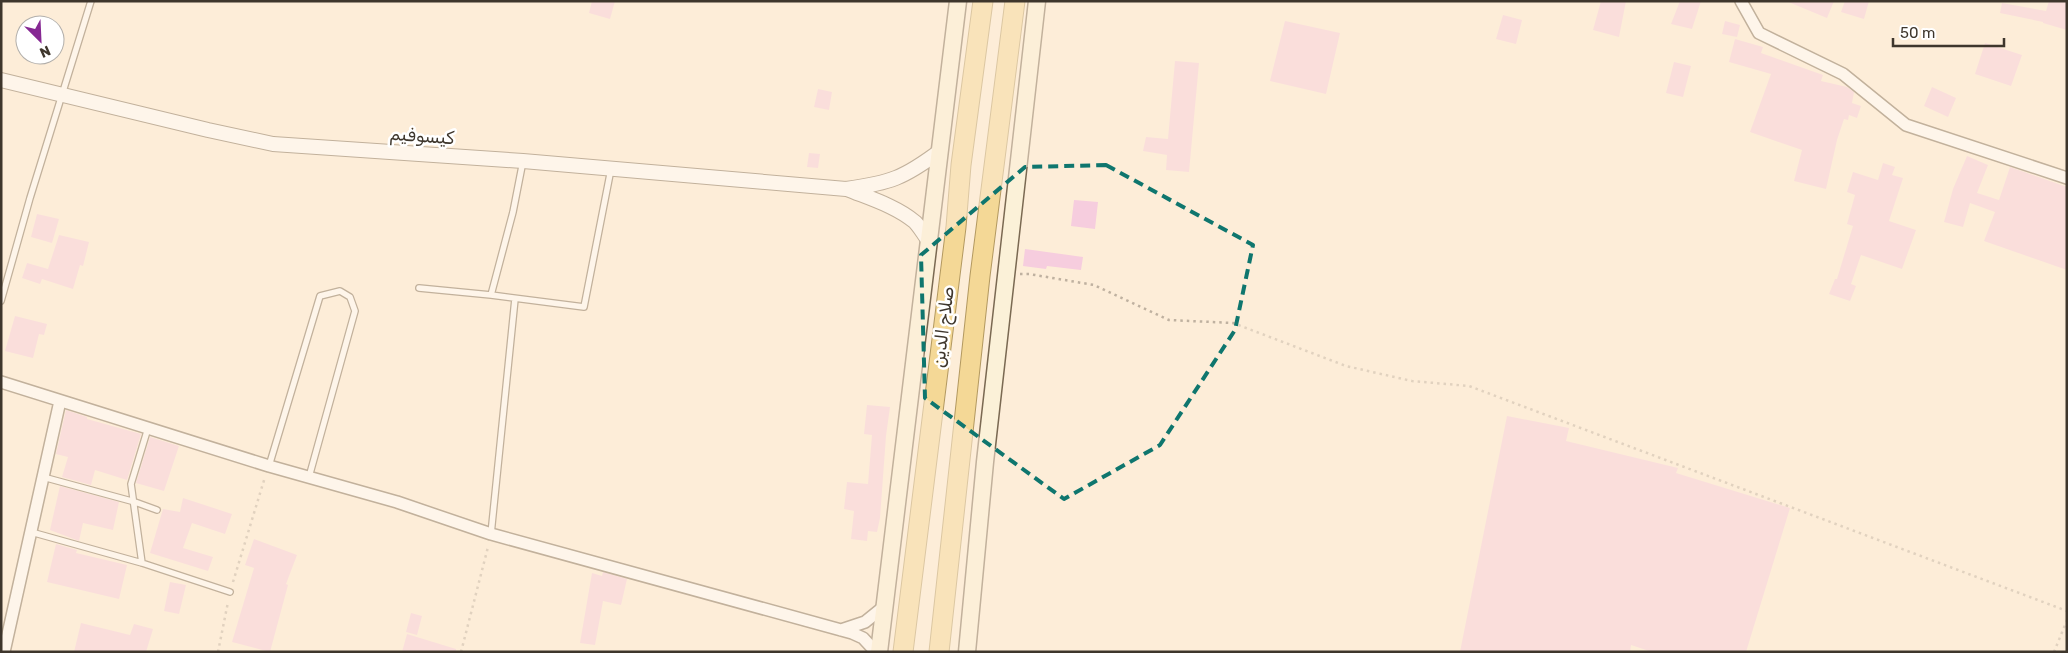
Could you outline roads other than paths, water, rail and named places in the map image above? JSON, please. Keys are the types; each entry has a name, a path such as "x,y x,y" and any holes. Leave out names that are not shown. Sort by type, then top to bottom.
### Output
{"highway":[{"name":"صلاح الدين","path":"903,652 954,245 961,165 983,1"},
{"name":"صلاح الدين","path":"939,652 980,276 1015,1"}],"main road":[{"path":"877,652 886,605 896,497 958,1"},
{"path":"967,652 985,462 1008,275 1037,1"}],"street":[{"path":"1741,1 1758,33 1843,74 1906,125 2067,178"},
{"name":"كيسوفيم","path":"1,80 273,144 523,161 846,189 880,185 903,176 940,150"},
{"name":"كيسوفيم","path":"846,189 881,203 910,218 929,241"},
{"path":"1,382 269,466 397,502 491,534 841,630 863,638 877,652"},
{"path":"4,652 60,401"},
{"path":"841,630 865,622 886,605"}],"lane":[{"path":"1,301 91,1"},
{"path":"491,295 513,212 523,161"},
{"path":"419,288 584,307 611,169"},
{"path":"269,466 320,296 340,291 350,297 355,311 309,477"},
{"path":"491,534 515,299"},
{"path":"142,563 131,484 148,428"},
{"path":"42,477 135,502 157,510"},
{"path":"30,532 142,563 230,592"}]}
